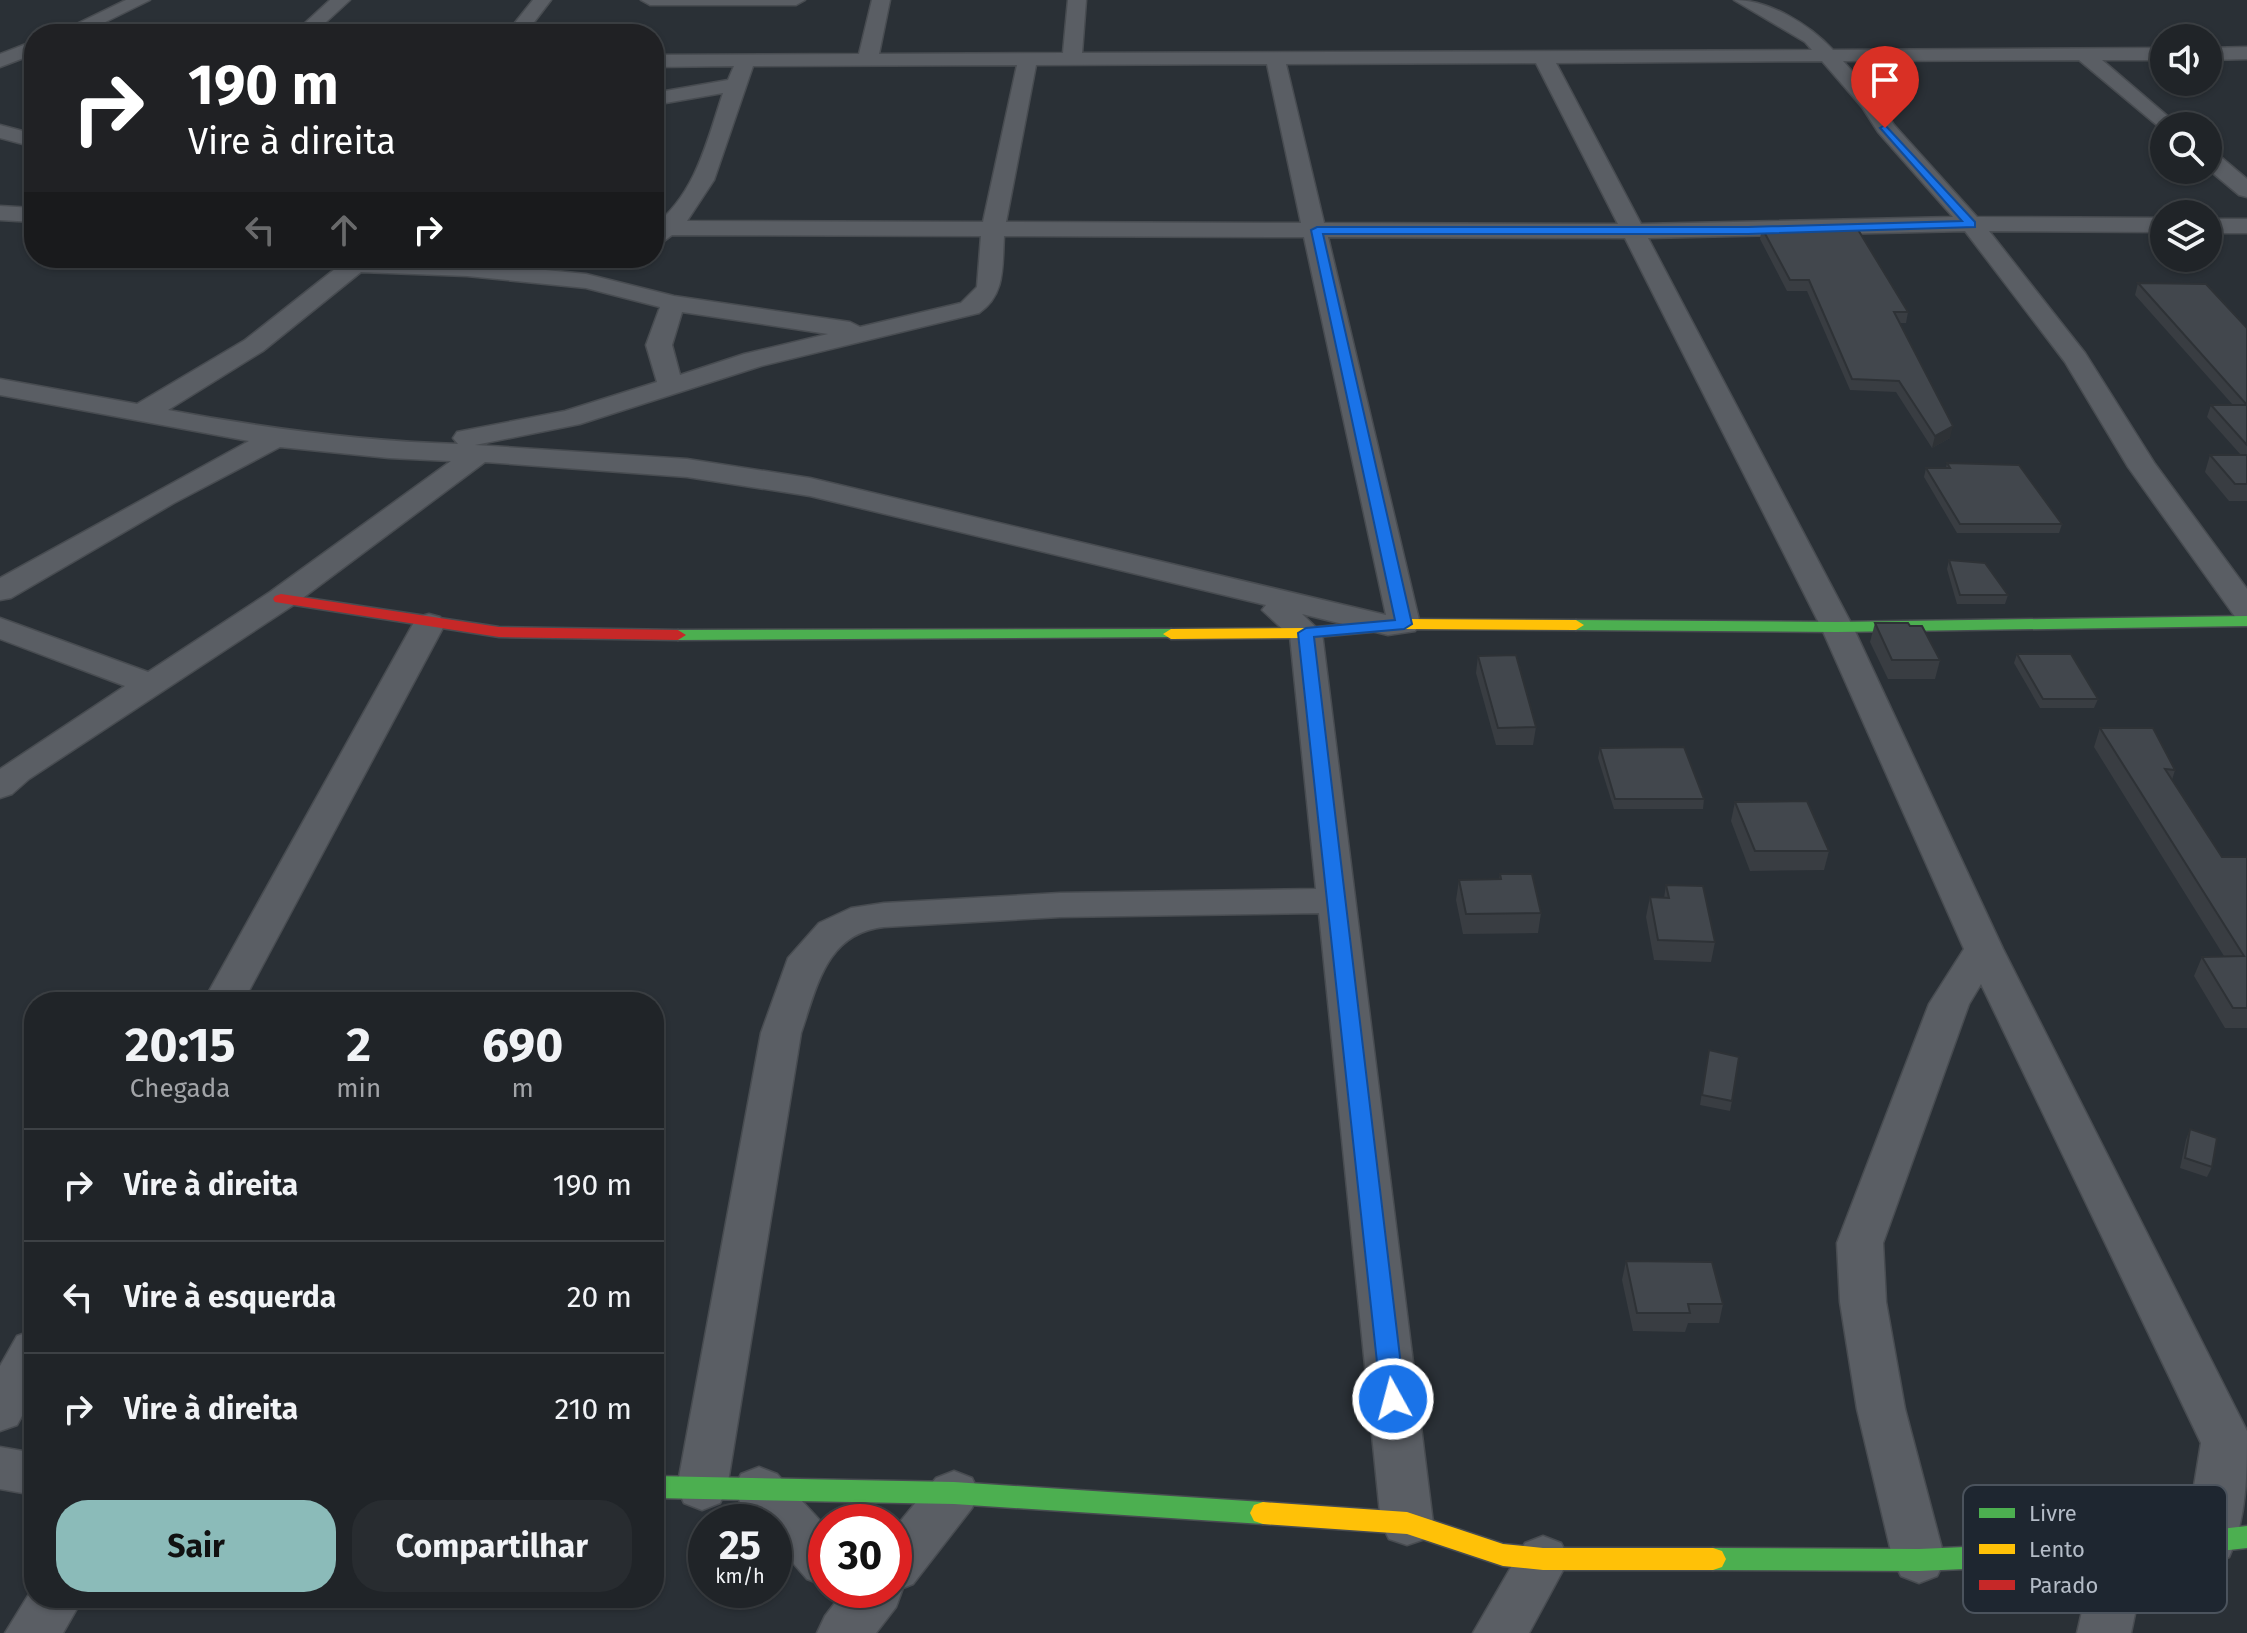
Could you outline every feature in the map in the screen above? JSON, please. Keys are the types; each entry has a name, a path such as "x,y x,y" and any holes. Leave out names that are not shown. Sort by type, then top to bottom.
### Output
{"street":[{"path":"87,24 141,0"},
{"path":"313,24 341,0"},
{"path":"523,24 542,0"},
{"path":"650,0 796,0"},
{"path":"868,59 881,0"},
{"path":"1072,58 1077,0"},
{"path":"1743,0 1812,38 1871,104 1885,128 1971,224 2076,359 2142,467 2247,611"},
{"path":"3,58 24,51"},
{"path":"2222,54 2247,53"},
{"path":"2083,54 2152,112"},
{"path":"664,61 2150,54"},
{"path":"1275,57 1317,230 1396,624"},
{"path":"1543,57 1837,627 1984,949 2236,1450 2229,1539"},
{"path":"0,787 17,772 281,599 489,447 715,372 863,332 970,308 980,301 989,287 993,229 1028,58"},
{"path":"664,229 704,179 734,85 746,60"},
{"path":"664,97 734,85"},
{"path":"0,131 24,138"},
{"path":"2222,169 2247,190"},
{"path":"0,213 24,214"},
{"path":"664,233 993,229 1634,231 1971,224 2150,225"},
{"path":"2222,226 2247,226"},
{"path":"143,412 174,397 281,328 350,268"},
{"path":"445,268 586,281 674,303 863,332"},
{"path":"586,281 606,268"},
{"path":"673,387 657,353 657,339 674,303"},
{"path":"0,387 276,438 389,450 489,447 687,468 810,487 1257,595 1396,624"},
{"path":"0,591 164,497 276,438"},
{"path":"1257,595 1306,633 1407,1523"},
{"path":"281,599 429,624 499,632 735,636 1306,633 1396,624 1837,627 2247,621"},
{"path":"228,992 429,624"},
{"path":"0,628 150,684"},
{"path":"702,1488 781,1033 808,958 833,932 865,917 884,915 1060,905 1336,901"},
{"path":"1919,1560 1881,1409 1863,1302 1860,1243 1949,1004 1984,949"},
{"path":"0,1411 24,1367"},
{"path":"0,1468 24,1472"},
{"path":"664,1487 954,1493 1407,1523 1503,1555 1543,1559 1963,1558"},
{"path":"759,1489 808,1543"},
{"path":"912,1543 954,1493"},
{"path":"1500,1633 1543,1559"},
{"path":"32,1633 49,1608"},
{"path":"2104,1633 2108,1613"}],"building":[{"path":"1762,228 1857,228 1908,312 1894,312 1953,426 1935,436 1899,381 1852,379 1809,280 1790,280"},
{"path":"2138,283 2206,284 2247,328 2247,405"},
{"path":"2211,405 2247,405 2247,445"},
{"path":"2210,455 2247,455 2247,484 2235,484"},
{"path":"1947,463 2019,465 2062,524 1960,524 1926,468 1950,468"},
{"path":"1949,560 1985,563 2008,595 1960,595"},
{"path":"1875,623 1922,626 1940,660 1892,660"},
{"path":"2017,654 2071,654 2098,699 2043,699"},
{"path":"1516,655 1536,727 1498,728 1478,656"},
{"path":"2100,728 2153,728 2175,770 2165,769 2222,857 2247,857 2247,1008 2233,1008 2202,957 2244,956"},
{"path":"1684,747 1704,799 1615,799 1600,748"},
{"path":"1807,801 1829,851 1755,851 1735,802"},
{"path":"1500,874 1532,874 1541,913 1466,914 1459,880 1501,879"},
{"path":"1666,885 1703,886 1715,942 1658,940 1650,897 1669,898"},
{"path":"1709,1050 1739,1057 1732,1101 1702,1095"},
{"path":"2190,1129 2217,1138 2212,1167 2185,1158"},
{"path":"1626,1261 1712,1262 1723,1304 1688,1304 1690,1313 1637,1313"}],"traffic: fast":[{"path":"1576,625 1837,627 2247,621"},
{"path":"678,635 1171,634"},
{"path":"664,1487 954,1493 1263,1513"},
{"path":"2227,1539 2247,1537"},
{"path":"1713,1559 1963,1558"}],"traffic: slow":[{"path":"1171,634 1306,633 1404,624 1576,625"},
{"path":"1263,1513 1407,1523 1503,1555 1543,1559 1713,1559"}],"traffic: jam":[{"path":"281,599 499,632 678,635"}],"route":[{"path":"1393,1399 1306,633 1404,624 1317,230 1748,231 1971,224 1885,128"}]}
